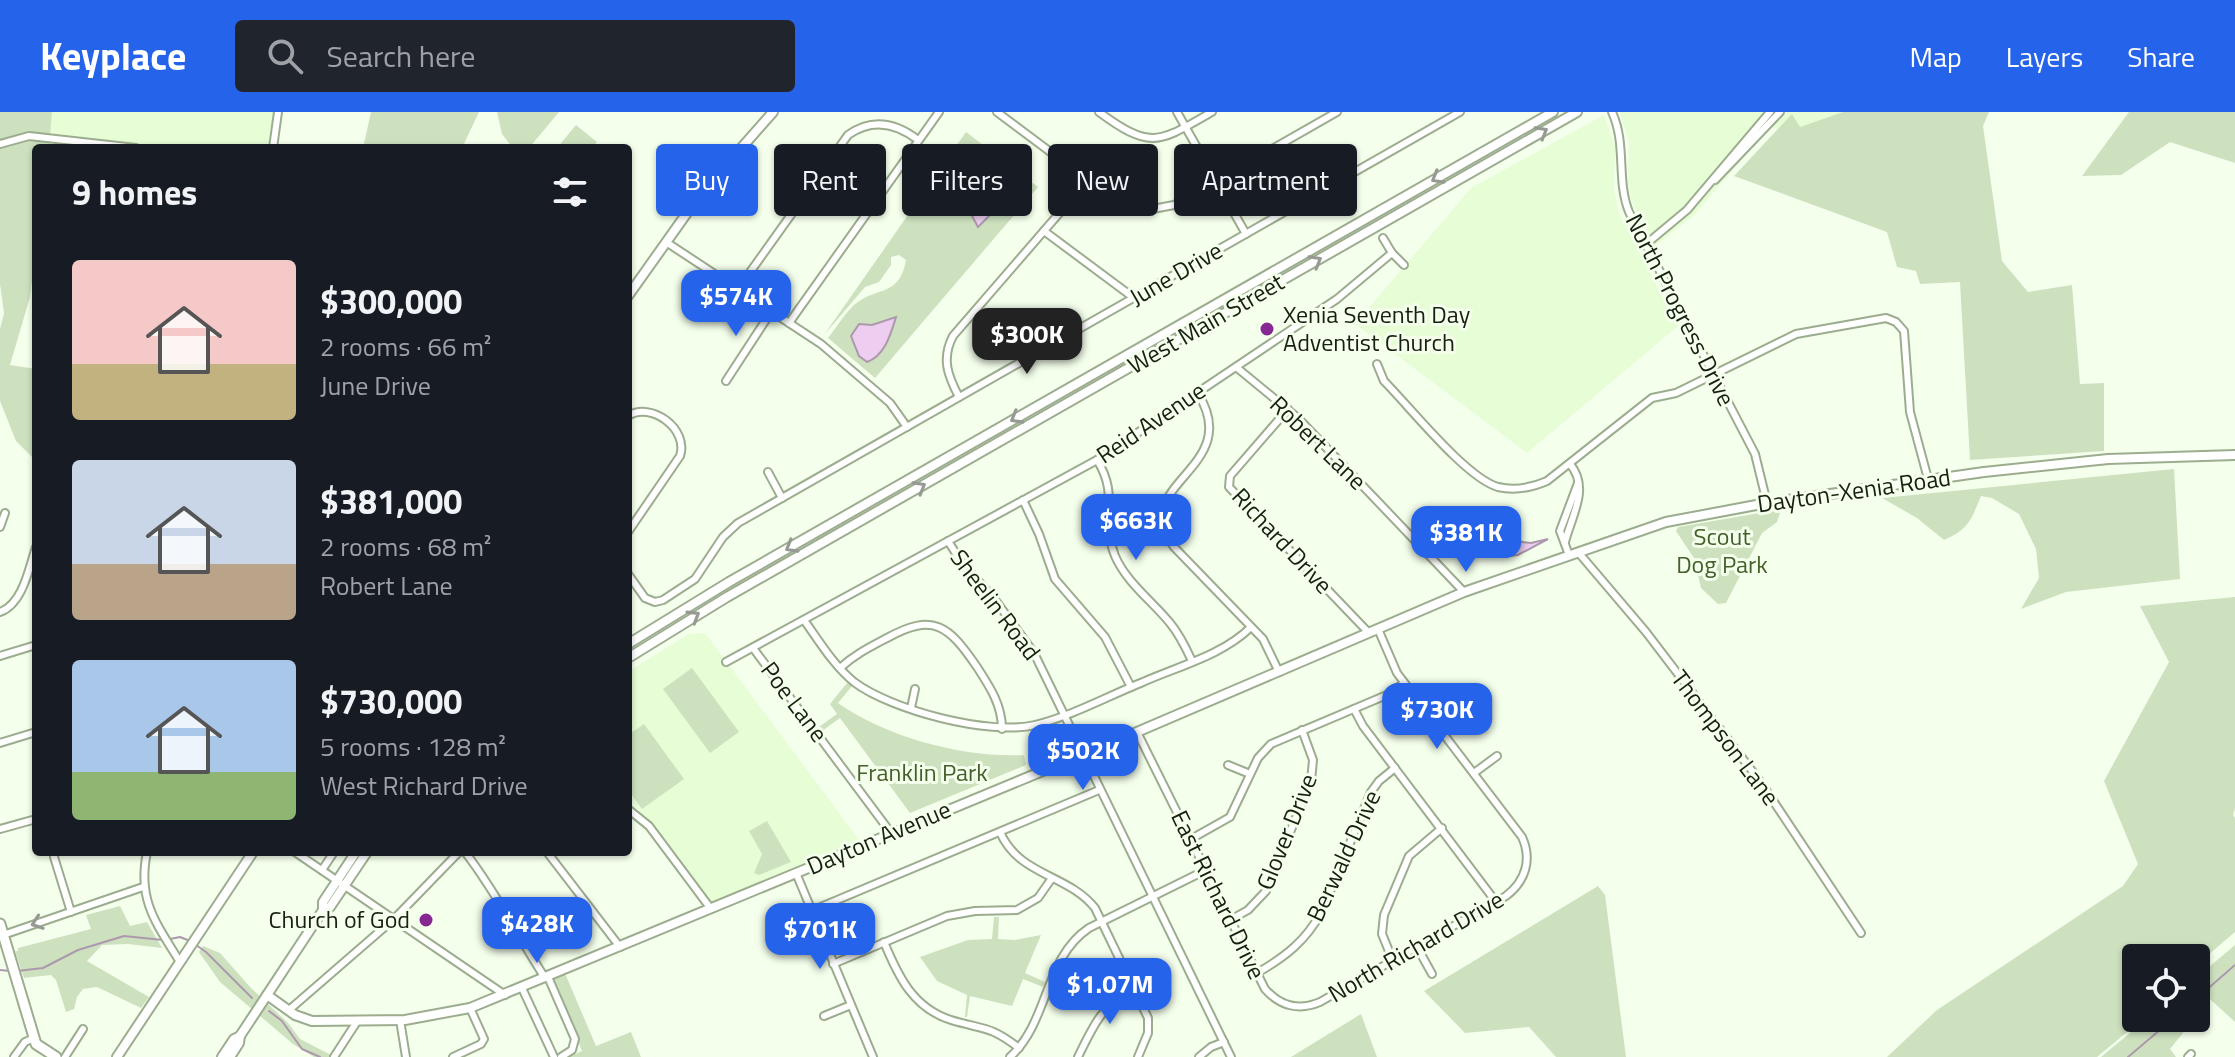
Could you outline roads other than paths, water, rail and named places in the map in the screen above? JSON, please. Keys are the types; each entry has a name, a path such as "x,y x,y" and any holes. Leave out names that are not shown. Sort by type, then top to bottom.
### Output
{"highway":[{"path":"2,930 35,1041 56,1057"}],"main road":[{"path":"632,290 699,196 773,112"},
{"name":"West Main Street","path":"632,642 738,577 1553,112"},
{"name":"West Main Street","path":"632,656 727,597 1577,112"},
{"name":"Dayton-Xenia Road","path":"1395,622 1464,592 1676,519 1928,479 2108,459 2235,455"},
{"name":"Dayton Avenue","path":"267,995 309,1020 400,1020 470,1008 1395,622"},
{"path":"117,1057 250,856"},
{"path":"230,1057 240,1036 323,910 330,907 354,856"},
{"path":"341,883 364,856"},
{"path":"222,1057 234,1039 240,1036"}],"street":[{"path":"274,144 278,112"},
{"path":"789,323 939,112"},
{"path":"997,112 1048,150"},
{"path":"1099,112 1123,130 1144,138 1164,137 1212,112"},
{"path":"1177,112 1196,144"},
{"path":"1280,144 1337,112"},
{"name":"June Drive","path":"632,580 645,598 655,602 663,600 695,579 732,528 1460,112"},
{"name":"North Progress Drive","path":"1612,112 1621,144 1625,200 1645,245 1755,454 1767,503"},
{"path":"1707,188 1733,152 1770,112"},
{"path":"1645,245 1687,210 1780,112"},
{"path":"738,289 848,135 865,126 884,124 901,129 918,140"},
{"path":"0,144 29,136 100,144"},
{"path":"959,397 946,364 949,343 1057,216"},
{"path":"1236,216 1246,234"},
{"path":"1044,231 1134,298"},
{"path":"1383,238 1404,265"},
{"path":"666,242 821,344 890,403 907,427"},
{"name":"Reid Avenue","path":"726,662 1097,460 1337,299 1392,253"},
{"path":"726,381 771,312"},
{"path":"1053,318 1064,337"},
{"path":"1377,364 1384,381 1468,469 1496,486 1513,489 1532,487 1547,481 1652,398 1676,393 1796,334 1881,318 1896,322 1904,333 1910,412 1928,479"},
{"name":"Robert Lane","path":"1236,367 1287,408 1464,592"},
{"path":"1197,392 1209,414 1211,436 1203,455 1167,498 1163,511 1164,530 1174,547 1269,648 1279,672"},
{"name":"Richard Drive","path":"1287,408 1230,476 1229,487 1373,631"},
{"path":"632,414 639,411 652,413 676,429 683,443 680,456 632,526"},
{"path":"1097,460 1109,484 1109,531 1118,561 1133,583 1172,625 1192,661"},
{"path":"1570,464 1581,490 1565,542 1573,553"},
{"path":"768,472 782,498"},
{"path":"1023,500 1055,579 1105,637 1131,687"},
{"path":"0,527 5,513"},
{"name":"Sheelin Road","path":"948,541 962,563 1028,643 1231,1057"},
{"name":"Thompson Lane","path":"1573,553 1646,632 1762,784 1861,933"},
{"path":"0,612 10,608 17,600 32,558"},
{"path":"804,620 840,668 874,694 911,708 1002,729 1032,726 1064,715 1232,644 1251,627"},
{"path":"840,668 856,655 906,627 919,624 938,627 956,639 982,675 1001,710 1002,729"},
{"path":"1373,631 1404,683 1474,773 1497,756"},
{"path":"0,656 32,646"},
{"name":"Poe Lane","path":"753,648 891,833"},
{"path":"1191,839 1230,817 1258,758 1267,747 1389,694 1404,683"},
{"path":"911,708 915,689"},
{"path":"1354,709 1363,726 1496,902"},
{"name":"Glover Drive","path":"1230,920 1248,910 1266,891 1311,781 1313,760 1302,730"},
{"name":"East Richard Drive","path":"1137,732 1257,973 1270,994 1290,1005"},
{"path":"0,743 32,733"},
{"path":"1228,765 1250,774"},
{"name":"Berwald Drive","path":"1257,973 1286,956 1312,929 1371,792 1395,768"},
{"name":"North Richard Drive","path":"1290,1005 1304,1007 1320,1002 1496,902 1517,886 1527,865 1527,850 1522,837 1474,773"},
{"path":"811,911 1099,790"},
{"path":"632,812 651,828 711,909"},
{"path":"0,829 32,820"},
{"path":"1393,961 1384,942 1384,915 1409,856 1442,828"},
{"path":"1000,832 1015,856 1087,899 1102,921 1148,1023 1146,1039 1138,1057"},
{"path":"147,856 143,887 152,914 180,962"},
{"path":"301,856 505,995"},
{"path":"322,870 331,856"},
{"path":"289,1010 394,919 455,856"},
{"path":"468,856 507,911 519,937 547,978 575,1039 572,1050 561,1057"},
{"path":"550,856 620,947"},
{"path":"54,857 71,912"},
{"path":"1010,1057 1031,1030 1066,949 1080,934 1206,870"},
{"path":"796,873 873,1057"},
{"path":"833,964 954,914 1017,910 1038,898 1052,878"},
{"path":"2,930 71,912 143,887"},
{"path":"884,942 901,981 923,1005 947,1019 992,1029 1019,1048"},
{"path":"1417,947 1432,974"},
{"path":"1078,1057 1100,1014 1112,1001 1134,987"},
{"path":"522,988 554,1057"},
{"path":"824,1016 851,1005"},
{"path":"453,1057 482,1042 484,1036 470,1008"},
{"path":"334,1057 358,1020"},
{"path":"400,1020 406,1057"},
{"path":"65,1057 83,1029"},
{"path":"14,1057 25,1042 35,1041 40,1057"},
{"path":"1199,1057 1211,1047 1224,1042"}],"waterway":[{"path":"17,971 43,968 78,950 124,936 163,940"},
{"path":"170,939 180,937 190,941"},
{"path":"196,945 252,998"},
{"path":"2210,987 2235,965"},
{"path":"0,970 11,971"},
{"path":"269,1011 282,1021 302,1049 320,1057"},
{"path":"2128,1057 2157,1032"}],"place":[{"name":"Xenia Seventh Day Adventist Church","path":"1267,329"},
{"name":"Church of God","path":"426,920"}],"park label":[{"name":"Scout Dog Park","path":"1722,551"},
{"name":"Franklin Park","path":"922,773"}]}
